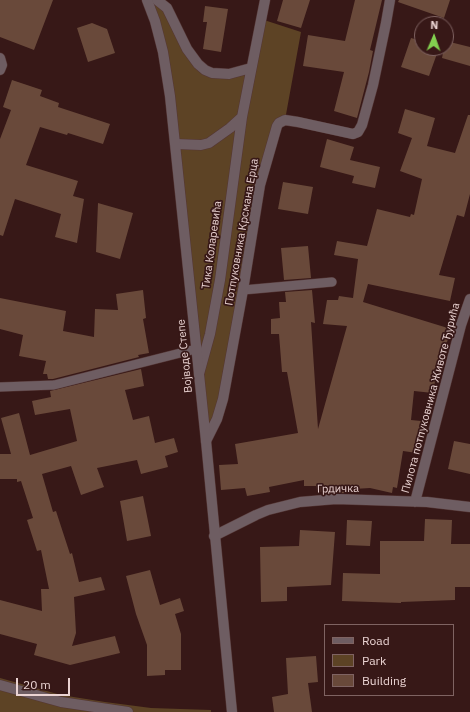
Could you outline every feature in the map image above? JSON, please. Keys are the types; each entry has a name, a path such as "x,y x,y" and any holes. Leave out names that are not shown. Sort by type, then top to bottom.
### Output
{"street":[{"name":"Војводе Степе","path":"147,0 155,21 163,52 176,144 232,712"},
{"path":"157,0 167,8 187,49 198,64 205,70 212,73 225,74 251,68"},
{"name":"Тика Коларевића","path":"199,374 210,334 220,280 242,117 265,0"},
{"name":"Потпуковника Крсмана Ерца","path":"206,441 217,418 223,399 244,290 260,185 277,126 285,120 353,134 358,132 362,125 372,85 390,0"},
{"path":"176,144 201,145 209,142 230,128 242,117"},
{"name":"Пилота потпуковника Животе Ђурића","path":"415,502 459,333 470,299"},
{"name":"Грдичка","path":"214,536 268,510 300,502 336,499 415,502 470,507"},
{"path":"0,686 61,702 128,712"}],"lane":[{"path":"244,290 332,282"},
{"path":"0,387 54,385 196,349"}],"green space":[{"path":"147,0 157,0 182,38 212,73 251,68 261,19 301,32 285,120 273,135 223,399 206,441 168,80"},
{"path":"0,678 61,695 151,708 211,710 211,712 0,712"}],"building":[{"path":"0,0 53,0 34,50 0,37"},
{"path":"283,0 310,0 301,28 277,21"},
{"path":"355,0 382,0 370,50 373,51 369,72 357,118 334,111 344,72 303,66 308,35 345,41"},
{"path":"399,0 450,0 445,16 438,16 398,2"},
{"path":"205,6 228,9 221,52 203,49 207,22 203,22"},
{"path":"92,23 107,29 115,53 88,62 77,28"},
{"path":"411,38 414,39 414,56 436,56 429,76 401,67"},
{"path":"454,43 470,47 470,66 442,58 442,56 454,56"},
{"path":"12,80 42,90 40,96 59,103 58,107 110,124 103,144 68,133 67,135 40,127 26,165 78,181 73,196 84,199 77,243 55,237 61,214 15,199 3,236 0,235 0,139 11,110 3,107"},
{"path":"405,109 435,118 427,146 455,153 468,115 470,115 470,194 464,217 457,215 439,275 455,278 450,301 368,284 363,302 451,329 444,352 440,351 433,393 414,391 411,420 421,421 417,453 403,451 397,488 393,487 392,493 370,488 354,489 354,493 339,493 339,491 317,492 316,486 304,486 304,480 269,487 270,492 247,496 245,488 221,490 219,465 238,464 235,444 298,433 287,372 282,372 279,334 271,334 271,319 280,318 279,302 286,302 285,292 312,290 315,323 311,322 318,429 347,326 323,324 327,300 338,300 339,296 353,298 358,259 334,255 337,241 367,246 377,209 410,217 411,214 414,215 422,179 400,171 412,138 398,133"},
{"path":"327,139 354,147 350,160 380,167 375,188 352,183 354,176 320,167"},
{"path":"283,182 313,187 308,214 278,209"},
{"path":"98,203 133,213 120,259 96,252"},
{"path":"308,246 311,278 284,280 281,248"},
{"path":"143,290 146,318 143,319 149,353 138,355 139,357 48,379 47,374 43,374 46,361 19,356 23,335 0,329 0,298 66,311 63,331 94,337 95,309 118,310 116,294"},
{"path":"141,369 144,386 125,390 133,420 149,416 155,443 174,438 178,452 165,456 168,467 141,474 137,460 97,468 104,487 81,495 71,466 42,474 53,512 56,511 70,554 72,553 79,582 101,577 105,590 74,597 76,633 72,646 115,636 120,653 70,665 34,655 37,644 0,634 0,600 42,611 41,589 49,589 41,550 37,551 27,520 33,518 21,481 17,482 17,479 0,479 0,454 11,454 1,418 19,413 30,455 77,441 70,409 35,415 32,401 51,397 50,391"},
{"path":"454,441 470,444 470,474 448,469"},
{"path":"143,496 151,536 127,541 120,501"},
{"path":"425,519 452,520 451,544 470,544 470,587 455,587 455,600 401,603 342,601 343,573 380,574 380,541 424,541"},
{"path":"347,520 372,521 370,546 346,545"},
{"path":"300,530 335,532 331,585 287,587 287,601 261,602 260,547 299,546"},
{"path":"150,570 160,605 180,598 184,611 175,614 181,634 181,670 165,670 165,675 147,676 147,645 136,614 126,576"},
{"path":"316,656 318,682 308,683 312,712 274,712 272,697 288,694 286,658"}]}
